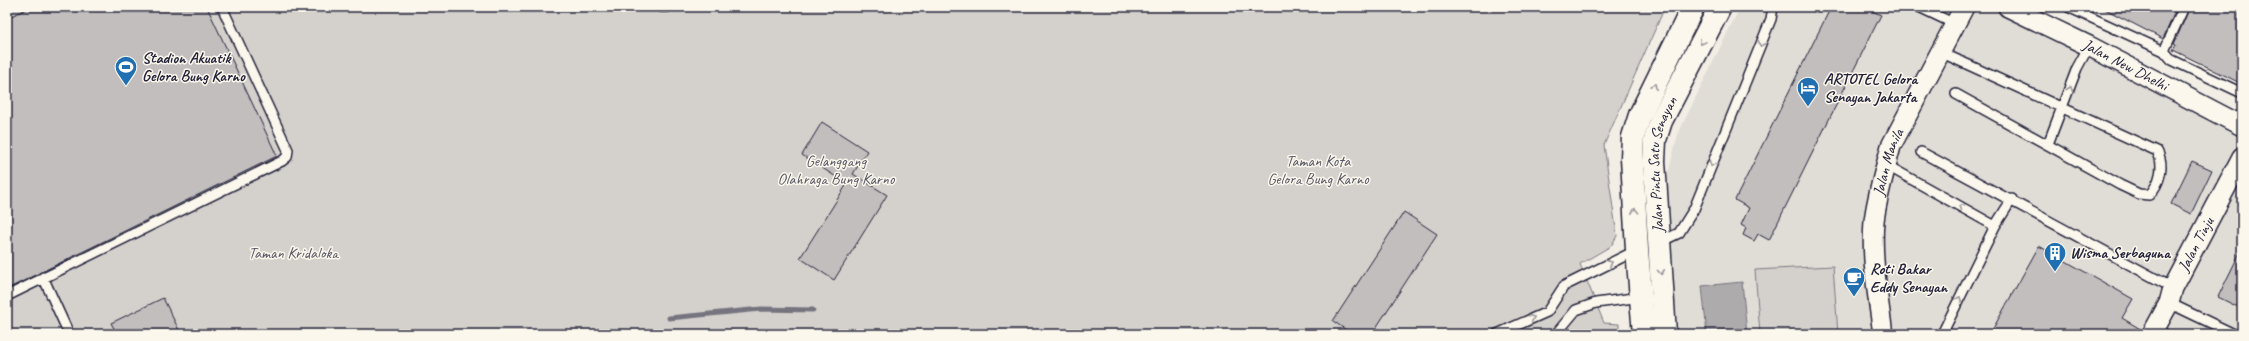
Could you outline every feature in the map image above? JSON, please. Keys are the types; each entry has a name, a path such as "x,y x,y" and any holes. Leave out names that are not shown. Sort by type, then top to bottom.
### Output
{"main road":[{"name":"Jalan Pintu Satu Senayan","path":"1665,334 1652,296 1648,246 1632,158 1633,137 1640,115 1693,7"},
{"name":"Jalan Pintu Satu Senayan","path":"1648,246 1655,140 1661,121 1720,7"},
{"name":"Jalan Pintu Satu Senayan","path":"1644,334 1652,296"}],"street":[{"name":"Jalan Manila","path":"1883,334 1874,256 1874,220 1886,165 1891,146 1964,7"},
{"name":"Jalan New Dhelhi","path":"2008,7 2089,46 2242,126"},
{"name":"Jalan Tinju","path":"2152,334 2242,157"}],"lane":[{"path":"7,296 282,161 287,156 288,150 222,7"},
{"path":"661,7 667,7"},
{"path":"1919,7 1955,24"},
{"path":"2068,7 2164,51 2172,60 2242,93"},
{"path":"2164,51 2184,7"},
{"path":"1497,334 1547,312 1564,286 1679,233 1694,209 1771,19 1774,8"},
{"path":"2048,144 2063,109 2077,68 2089,46"},
{"path":"1940,52 2157,151 2162,161 2158,187 2149,195 2139,194 2120,185 1956,94"},
{"path":"1921,152 2012,199 2234,334"},
{"path":"1886,165 1995,226"},
{"path":"1942,334 1995,226 2012,199"},
{"path":"43,277 69,334"},
{"path":"1556,334 1576,310 1596,303 1652,296"}],"shaded area":[{"path":"1740,7 2018,7 2242,123 2242,334 1673,334 1663,195 1678,134"},
{"path":"1742,282 1747,334 1707,334 1702,286"}],"green space":[{"name":"Gelanggang Olahraga Bung Karno","path":"7,7 1665,7 1604,145 1617,236 1611,246 1580,264 1604,323 1619,324 1619,334 7,334"},
{"path":"1833,266 1838,334 1760,334 1755,270"}],"building":[{"name":"Stadion Akuatik Gelora Bung Karno","path":"31,7 207,7 277,156 7,289 7,18"},
{"name":"ARTOTEL Gelora Senayan Jakarta","path":"1831,7 1874,7 1872,11 1881,15 1769,240 1758,234 1754,241 1743,235 1746,228 1741,225 1749,208 1735,200"},
{"path":"2101,7 2177,7 2163,39"},
{"path":"2190,7 2242,7 2242,73 2238,82 2173,50 2176,45 2174,44"},
{"path":"822,122 867,151 853,174 887,195 834,280 800,258 847,184 802,155"},
{"path":"2192,161 2212,170 2191,214 2171,204"},
{"path":"1404,212 1437,234 1372,334 1352,334 1333,321"},
{"name":"Wisma Serbaguna","path":"2039,246 2133,299 2122,318 2142,330 2141,334 1990,334"},
{"path":"2242,248 2242,309 2218,297"},
{"path":"163,298 181,334 117,334 111,323"}],"waterway":[{"path":"669,318 761,309 813,310"}],"place":[{"name":"Stadion Akuatik Gelora Bung Karno","path":"126,86"},
{"name":"ARTOTEL Gelora Senayan Jakarta","path":"1808,108"},
{"name":"Wisma Serbaguna","path":"2055,272"},
{"name":"Roti Bakar Eddy Senayan","path":"1854,298"}],"park label":[{"name":"Taman Kota Gelora Bung Karno","path":"1318,170"},
{"name":"Taman Kridaloka","path":"293,253"}]}
